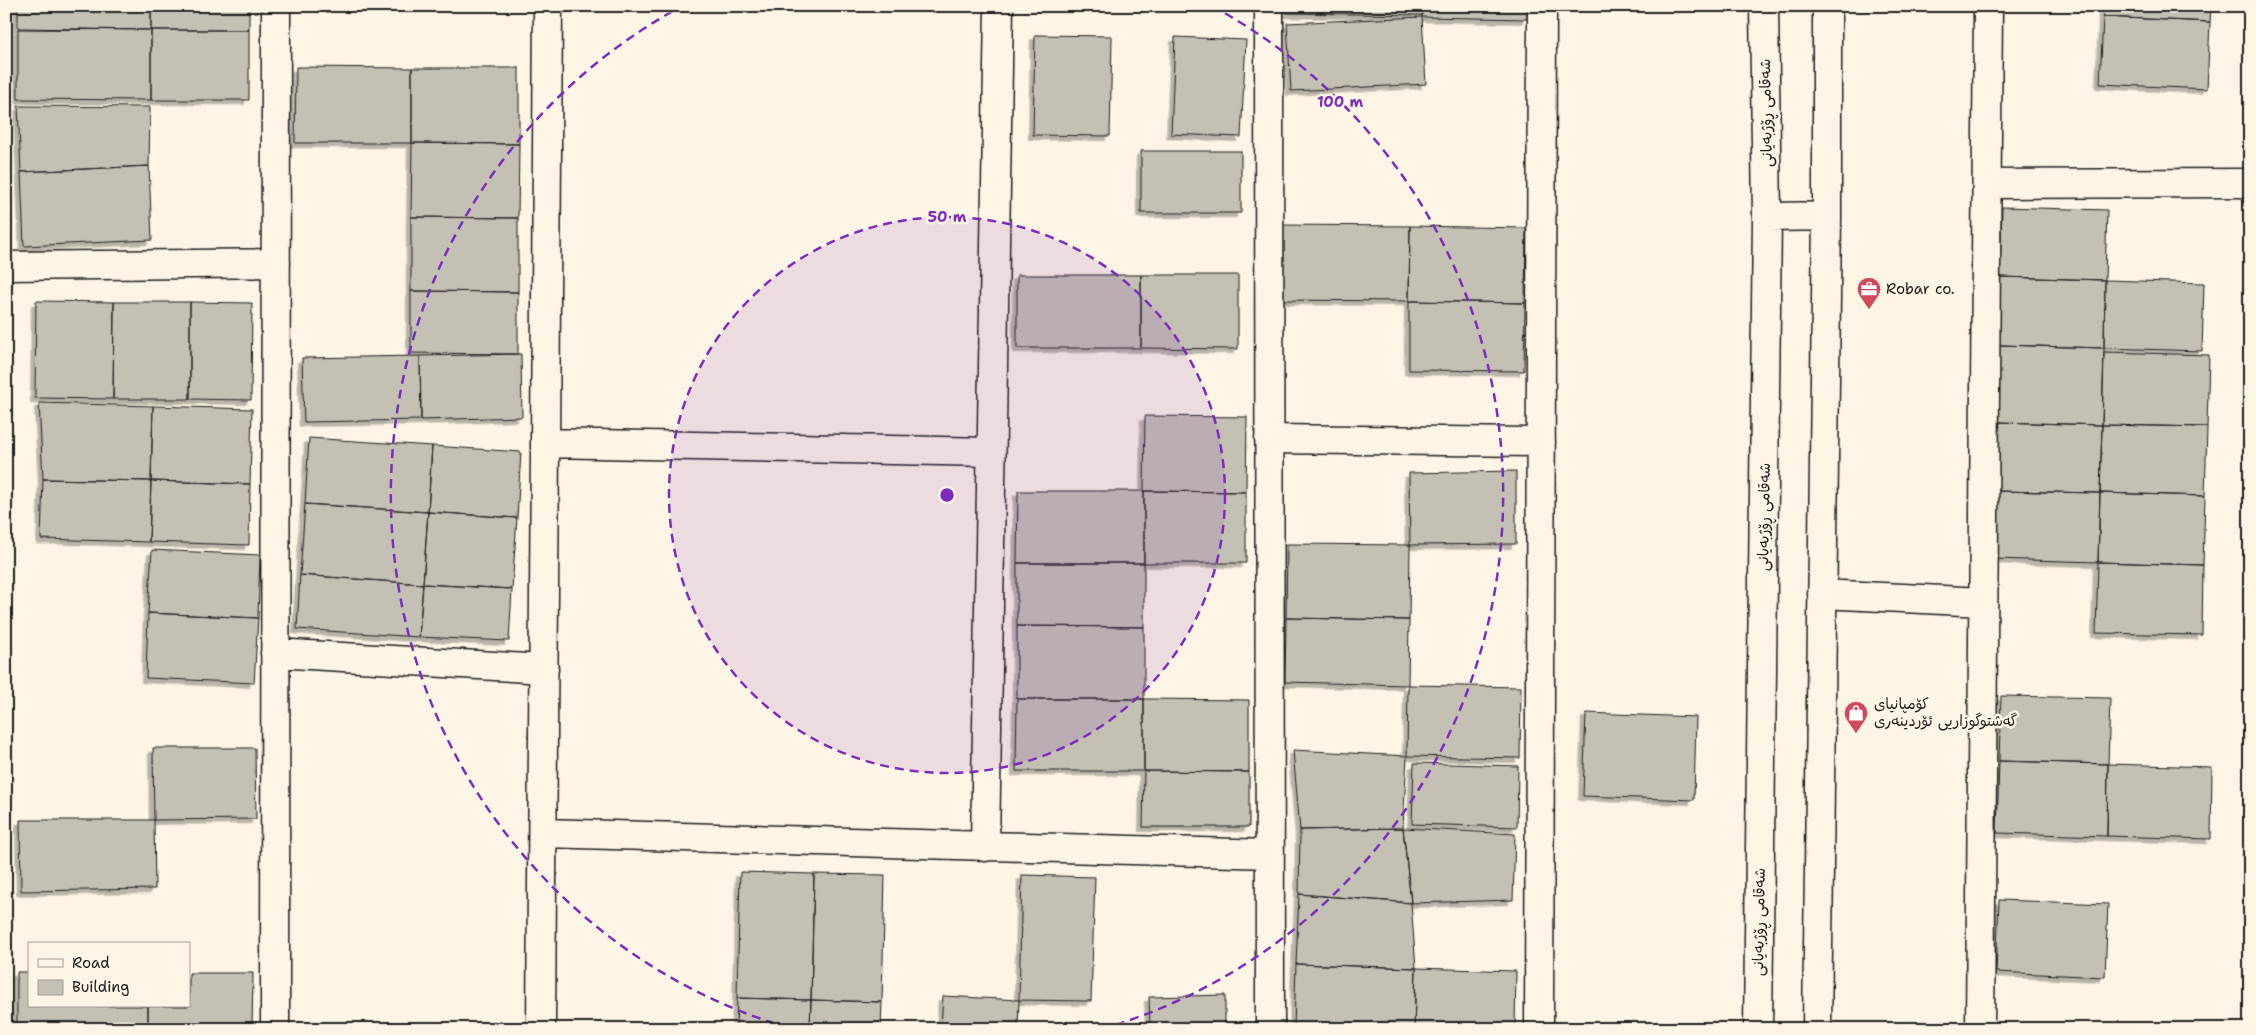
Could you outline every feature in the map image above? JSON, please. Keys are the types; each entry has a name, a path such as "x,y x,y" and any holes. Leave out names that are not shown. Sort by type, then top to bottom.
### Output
{"street":[{"path":"275,1029 276,6"},
{"path":"541,1029 548,6"},
{"path":"985,847 999,6"},
{"path":"1269,6 1270,1029"},
{"path":"1539,1029 1542,6"},
{"name":"شەقامی ڕۆژبەیانی","path":"1758,1029 1768,217 1764,6"},
{"path":"1817,1029 1827,216 1827,6"},
{"path":"1980,1029 1988,6"},
{"path":"1987,184 2250,183"},
{"path":"1768,217 1827,216"},
{"path":"6,266 276,263"},
{"path":"1270,439 1541,442"},
{"path":"546,443 991,452"},
{"path":"1822,594 1983,602"},
{"path":"276,653 544,669"},
{"path":"543,833 1270,854"}],"building":[{"path":"18,6 151,6 151,30 18,28"},
{"path":"151,6 249,6 249,30 151,30"},
{"path":"1287,6 1423,6 1423,15 1287,13"},
{"path":"1423,6 1527,6 1527,19 1422,17"},
{"path":"2103,6 2211,6 2210,22 2103,17"},
{"path":"1422,17 1426,84 1291,91 1287,23"},
{"path":"2103,17 2210,22 2207,89 2100,84"},
{"path":"18,29 151,30 151,100 18,99"},
{"path":"151,30 249,30 249,100 151,100"},
{"path":"1035,35 1112,36 1110,136 1033,135"},
{"path":"1175,37 1246,40 1241,137 1171,134"},
{"path":"296,67 412,68 412,143 295,143"},
{"path":"412,68 519,68 519,144 412,143"},
{"path":"18,106 150,107 149,166 21,172"},
{"path":"412,143 519,144 518,218 411,217"},
{"path":"1141,151 1241,151 1241,213 1141,213"},
{"path":"149,166 152,240 24,246 21,172"},
{"path":"2002,207 2107,210 2105,280 2000,277"},
{"path":"411,217 518,218 518,292 411,291"},
{"path":"1277,225 1410,226 1409,301 1277,300"},
{"path":"1410,226 1526,228 1525,303 1409,301"},
{"path":"1017,275 1141,275 1141,348 1017,348"},
{"path":"1141,275 1238,275 1238,349 1141,348"},
{"path":"2000,277 2105,280 2104,348 1999,345"},
{"path":"2105,280 2204,283 2202,351 2104,348"},
{"path":"411,291 518,292 518,354 411,353"},
{"path":"36,301 114,302 113,399 35,398"},
{"path":"1409,301 1525,303 1524,371 1409,370"},
{"path":"114,302 190,302 190,399 113,399"},
{"path":"190,302 252,303 251,400 190,399"},
{"path":"1999,345 2104,348 2102,425 1997,422"},
{"path":"2104,352 2209,355 2207,427 2102,425"},
{"path":"521,354 522,417 421,420 420,356"},
{"path":"420,356 421,420 304,422 302,358"},
{"path":"39,403 153,406 151,481 43,479"},
{"path":"153,406 252,409 250,484 151,481"},
{"path":"1145,416 1247,417 1246,492 1144,491"},
{"path":"1997,422 2102,425 2100,493 1995,491"},
{"path":"2102,425 2207,427 2205,496 2100,493"},
{"path":"309,438 432,446 428,512 305,504"},
{"path":"432,446 521,452 517,518 428,512"},
{"path":"1516,471 1516,544 1410,545 1409,473"},
{"path":"43,479 151,481 149,542 41,539"},
{"path":"151,481 250,484 249,545 149,542"},
{"path":"1018,491 1144,491 1144,563 1017,563"},
{"path":"1144,491 1246,492 1246,563 1144,563"},
{"path":"1995,491 2100,493 2098,562 1993,559"},
{"path":"2100,493 2205,496 2203,565 2098,562"},
{"path":"305,504 428,512 423,584 300,575"},
{"path":"428,512 517,518 512,589 423,584"},
{"path":"1287,544 1410,545 1409,620 1286,618"},
{"path":"152,550 260,555 258,618 148,613"},
{"path":"2098,562 2203,565 2202,635 2096,633"},
{"path":"1017,563 1144,563 1144,627 1017,626"},
{"path":"300,575 423,584 419,637 297,629"},
{"path":"423,584 512,589 509,641 419,637"},
{"path":"148,613 258,618 254,683 146,678"},
{"path":"1286,618 1409,620 1408,685 1285,682"},
{"path":"1017,626 1144,627 1144,699 1017,699"},
{"path":"1408,685 1521,687 1520,758 1407,756"},
{"path":"2001,696 2110,698 2108,764 1999,761"},
{"path":"1017,699 1144,699 1144,771 1016,771"},
{"path":"1144,699 1249,700 1249,772 1144,771"},
{"path":"1586,713 1696,717 1694,800 1583,796"},
{"path":"153,748 255,748 256,819 154,820"},
{"path":"1293,750 1407,756 1403,828 1300,830"},
{"path":"1999,761 2108,764 2107,836 1997,833"},
{"path":"1414,763 1518,766 1517,827 1412,824"},
{"path":"2108,764 2212,767 2211,839 2107,836"},
{"path":"1144,771 1249,772 1249,827 1143,827"},
{"path":"20,820 154,820 155,889 21,891"},
{"path":"1403,828 1515,834 1513,900 1411,903"},
{"path":"1403,828 1411,903 1299,894 1300,830"},
{"path":"740,872 814,874 811,1000 737,998"},
{"path":"814,874 885,875 882,1002 811,1000"},
{"path":"1022,875 1095,877 1091,1001 1019,1000"},
{"path":"1299,894 1411,903 1416,968 1296,964"},
{"path":"1999,900 2108,904 2105,977 1996,972"},
{"path":"1296,964 1416,968 1414,1029 1294,1029"},
{"path":"1416,968 1516,971 1515,1029 1414,1029"},
{"path":"17,972 28,972 28,1008 148,1008 148,1029 17,1029"},
{"path":"190,973 253,973 252,1029 148,1029 148,1008 190,1008"},
{"path":"1225,995 1225,1029 1150,1029 1149,997"},
{"path":"943,996 1019,1000 1018,1029 941,1029"},
{"path":"737,998 811,1000 810,1029 736,1029"},
{"path":"811,1000 882,1002 881,1029 810,1029"}],"place":[{"name":"Robar co.","path":"1869,310"},
{"name":"کۆمپانیای گەشتوگوزاریی ئۆردینەری","path":"1856,734"}]}
